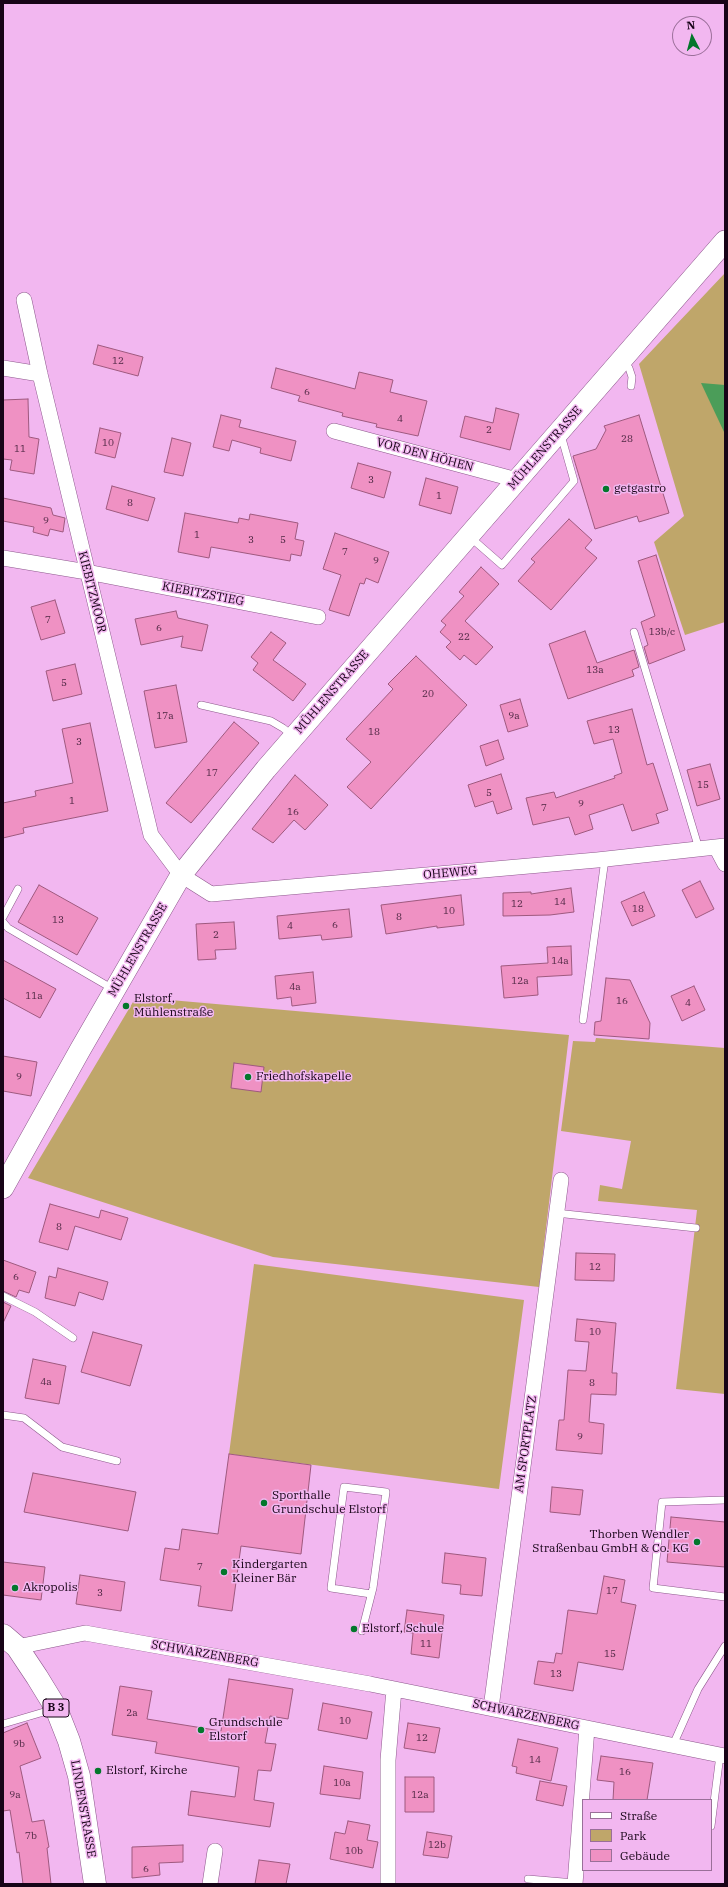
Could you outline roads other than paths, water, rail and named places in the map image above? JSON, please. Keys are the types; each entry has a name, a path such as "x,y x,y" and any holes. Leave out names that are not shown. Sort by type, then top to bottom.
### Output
{"main road":[{"name":"MÜHLENSTRASSE","path":"3,1188 181,875 294,737 725,241"},
{"name":"LINDENSTRASSE","path":"10,1641 56,1708 69,1741 79,1776 95,1884"}],"street":[{"name":"KIEBITZMOOR","path":"24,300 87,572 152,835 181,875"},
{"path":"3,368 40,374"},
{"name":"VOR DEN HÖHEN","path":"334,431 517,480"},
{"name":"KIEBITZSTIEG","path":"3,558 87,572 318,617"},
{"path":"720,847 725,864"},
{"name":"OHEWEG","path":"181,875 211,894 605,859 720,847"},
{"name":"AM SPORTPLATZ","path":"491,1708 561,1180"},
{"name":"SCHWARZENBERG","path":"10,1641 85,1633 394,1689 722,1755"},
{"path":"388,1884 388,1760 394,1689"},
{"name":"SCHWARZENBERG","path":"575,1884 587,1728"},
{"path":"210,1884 215,1851"}],"lane":[{"path":"621,361 629,368 632,377 631,386"},
{"path":"469,535 502,565 574,481 563,442 555,436"},
{"path":"634,632 699,849"},
{"path":"201,705 271,721 284,728 294,737"},
{"path":"583,1020 605,859"},
{"path":"3,917 18,890"},
{"path":"3,922 8,928 115,990"},
{"path":"556,1213 696,1228"},
{"path":"3,1296 35,1312 73,1338"},
{"path":"3,1415 24,1418 62,1447 117,1461"},
{"path":"362,1631 371,1594 386,1492 344,1487 332,1588 371,1594"},
{"path":"725,1500 662,1502 652,1588 725,1597"},
{"path":"673,1745 698,1689 725,1646"},
{"path":"3,1724 56,1708"},
{"path":"712,1820 722,1755"},
{"path":"528,1880 575,1884"}],"place":[{"name":"getgastro","path":"606,489"},
{"name":"Elstorf, Mühlenstraße","path":"126,1006"},
{"name":"Friedhofskapelle","path":"248,1077"},
{"name":"Sporthalle Grundschule Elstorf","path":"264,1503"},
{"name":"Thorben Wendler Straßenbau GmbH & Co. KG","path":"697,1542"},
{"name":"Kindergarten Kleiner Bär","path":"224,1572"},
{"name":"Akropolis","path":"15,1588"},
{"name":"Elstorf, Schule","path":"354,1629"},
{"name":"Grundschule Elstorf","path":"201,1730"},
{"name":"Elstorf, Kirche","path":"98,1771"}]}
